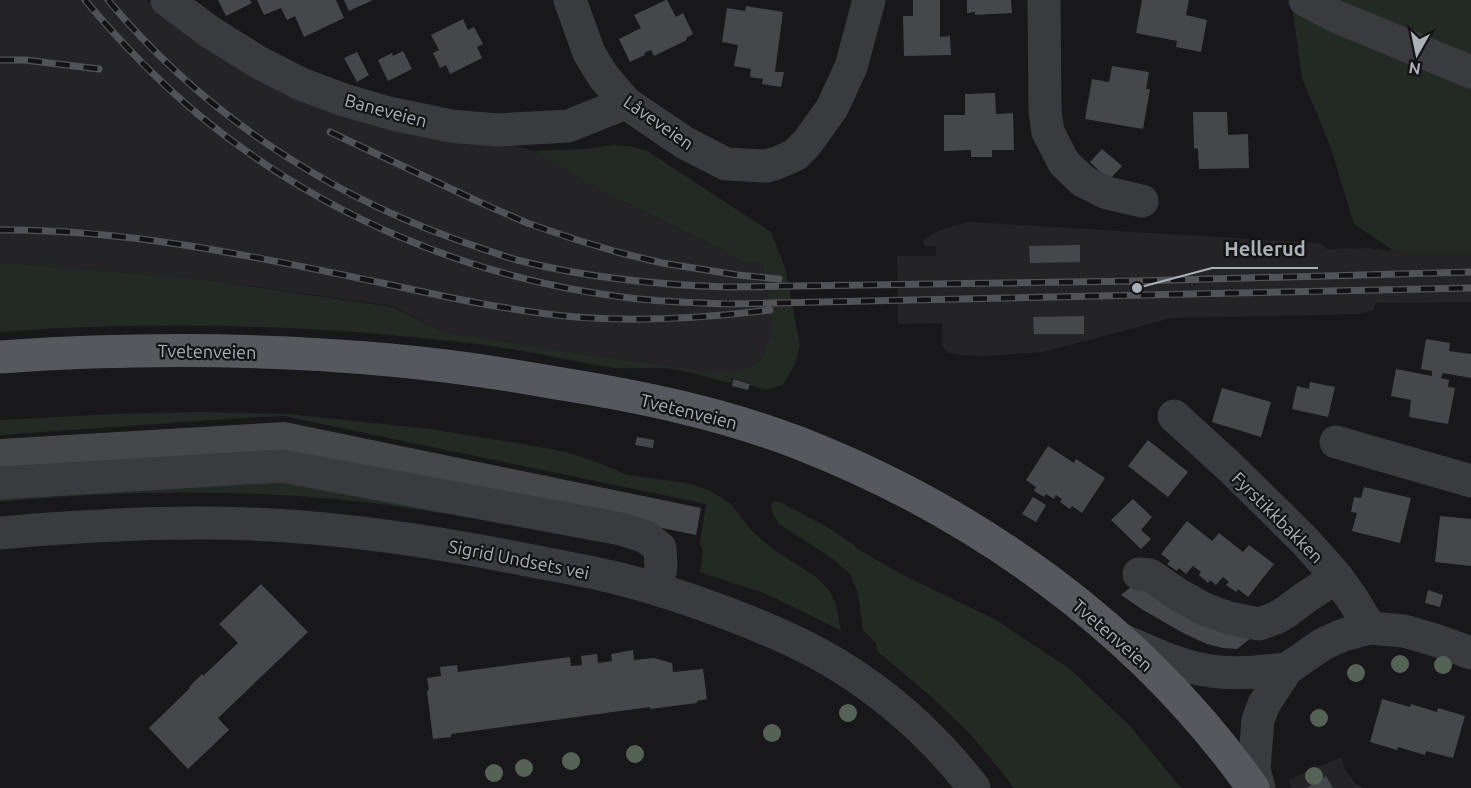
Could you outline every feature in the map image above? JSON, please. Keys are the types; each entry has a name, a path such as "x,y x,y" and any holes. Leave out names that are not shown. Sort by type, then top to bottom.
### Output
{"main road":[{"name":"Tvetenveien","path":"0,357 64,352 194,350 322,354 393,360 577,386 710,415 776,435 885,481 939,509 981,534 1038,573 1122,640 1169,686 1233,759 1253,788"}],"street":[{"name":"Baneveien","path":"167,0 210,32 258,62 301,84 344,100 393,114 451,126 497,130 568,126 626,103"},
{"name":"Låveveien","path":"570,0 590,53 603,76 626,103 685,143 726,164 766,166 795,155 807,143 831,108 851,67 869,0"},
{"path":"1044,0 1045,111 1048,132 1064,163 1083,181 1107,193 1142,201"},
{"path":"1305,0 1335,16 1471,72"},
{"name":"Fyrstikkbakken","path":"1173,416 1231,468 1305,541 1337,577 1370,628"},
{"path":"1336,442 1471,481"},
{"path":"0,483 282,466 621,529 646,537 660,548 661,566 657,589"},
{"name":"Sigrid Undsets vei","path":"0,533 116,525 204,523 272,525 339,530 496,554 608,576 695,601 792,640 837,665 875,691 933,741 974,788"},
{"path":"1139,574 1150,575 1204,609 1228,618 1259,624 1286,612 1337,577"},
{"path":"1259,788 1254,769 1258,720 1264,704 1287,669 1323,644 1343,635 1370,628 1404,631 1471,653"},
{"path":"1122,640 1169,660 1209,671 1227,673 1287,669"}],"shaded area":[{"path":"0,0 146,0 200,40 463,141 516,146 535,151 606,193 724,250 743,262 762,263 772,320 769,345 757,363 747,369 726,373 712,372 442,332 393,306 199,279 0,264"},
{"path":"1340,0 1471,0 1471,57"},
{"path":"1292,5 1471,79 1471,251 1394,251 1354,224 1331,148 1302,78"},
{"path":"613,145 646,150 771,232 785,268 800,345 795,364 783,385 766,390 732,378 730,383 672,369 608,367 484,345 364,333 242,326 121,326 0,332 0,264 19,264 199,279 393,307 442,332 712,372 747,369 757,363 764,355 772,334 772,320 762,263 743,262 724,250 606,193 535,151 587,149"},
{"path":"968,222 1319,243 1327,249 1471,251 1471,302 1376,303 1373,311 1359,314 1171,318 1044,352 984,356 960,355 949,353 942,346 942,323 898,324 897,256 936,256 936,246 926,246 923,243 924,239 940,230"},
{"path":"200,412 288,414 430,429 566,452 628,475 686,483 709,490 731,504 751,530 763,541 816,577 829,590 836,605 841,631 766,594 700,572 703,551 700,544 706,504 284,416 0,435 0,420"},
{"path":"276,481 479,519 389,505 251,494 83,495 0,502 0,495"},
{"path":"775,501 827,527 856,548 897,572 996,620 1070,669 1131,727 1181,788 1013,788 971,735 934,699 877,651 876,643 863,630 858,593 850,574 833,559 779,524 772,512 771,506"},
{"path":"1341,757 1346,771 1355,783 1363,788 1292,788 1288,780"}],"building":[{"path":"218,0 250,0 252,3 226,16"},
{"path":"257,0 336,0 344,18 304,37 295,16 287,20 281,8 264,15"},
{"path":"344,0 373,0 349,11"},
{"path":"667,0 676,17 683,13 693,34 686,38 687,40 654,56 651,50 630,62 619,39 641,28 634,15"},
{"path":"913,0 940,0 940,37 950,36 951,55 904,56 903,16 913,16"},
{"path":"967,0 1011,0 1012,13 975,15 975,12 967,13"},
{"path":"1142,0 1189,0 1186,15 1207,20 1201,52 1176,47 1177,41 1136,33"},
{"path":"746,6 783,12 775,72 784,72 781,87 762,84 763,79 750,77 751,69 734,66 738,45 722,42 727,8 745,11"},
{"path":"463,19 468,30 474,27 483,44 477,47 482,58 450,74 446,65 440,68 433,53 439,50 431,35"},
{"path":"403,51 412,69 388,81 378,60 392,53 393,56"},
{"path":"357,52 369,75 357,82 344,58"},
{"path":"1112,66 1149,72 1146,89 1150,89 1143,129 1085,119 1092,79 1109,82"},
{"path":"995,93 996,114 1013,113 1014,150 992,150 992,157 971,157 971,150 944,151 944,115 965,115 965,94"},
{"path":"1193,112 1227,112 1228,135 1248,134 1249,168 1199,169 1198,149 1194,148"},
{"path":"1102,149 1122,166 1109,180 1090,162"},
{"path":"1080,245 1080,262 1030,263 1029,246"},
{"path":"1084,316 1084,334 1034,334 1033,317"},
{"path":"1426,339 1450,343 1449,351 1471,354 1471,378 1443,373 1441,378 1449,380 1448,387 1455,388 1448,424 1409,417 1411,400 1391,396 1396,369 1432,376 1432,371 1421,369"},
{"path":"733,379 750,384 748,390 732,386"},
{"path":"1310,382 1335,387 1328,417 1292,409 1297,386 1309,389"},
{"path":"1222,388 1271,402 1261,437 1212,422"},
{"path":"285,422 701,508 696,535 284,450 0,467 0,439"},
{"path":"637,437 654,440 653,448 635,445"},
{"path":"1148,440 1188,472 1168,497 1128,466"},
{"path":"1048,446 1074,463 1076,459 1105,478 1082,513 1072,506 1070,509 1060,502 1062,499 1056,495 1054,499 1046,494 1044,497 1034,491 1036,487 1026,480"},
{"path":"1364,487 1411,498 1400,543 1352,531 1357,513 1351,512 1354,497 1361,498"},
{"path":"1033,497 1046,505 1036,522 1022,514"},
{"path":"1133,499 1152,517 1141,530 1151,539 1141,549 1111,520"},
{"path":"1440,516 1471,519 1471,566 1435,562"},
{"path":"1187,521 1212,541 1219,533 1243,552 1249,545 1274,564 1248,597 1238,589 1236,592 1226,585 1229,582 1223,577 1216,585 1210,580 1208,583 1199,575 1201,572 1193,566 1186,574 1179,568 1177,571 1167,564 1170,561 1161,554"},
{"path":"1140,580 1256,634 1237,649 1207,644 1185,634 1121,595"},
{"path":"261,584 308,632 218,718 229,730 188,769 149,728 202,674 203,676 238,643 219,624"},
{"path":"1428,590 1443,595 1440,607 1425,603"},
{"path":"633,650 634,660 654,658 672,663 673,672 703,669 707,699 697,701 697,703 650,709 650,707 451,734 451,737 433,739 427,678 441,676 440,667 457,665 458,672 570,657 571,666 582,665 581,656 597,654 598,663 612,661 611,654"},
{"path":"1382,699 1410,707 1411,704 1437,712 1438,708 1465,716 1453,758 1426,751 1425,755 1398,747 1397,750 1370,742"},
{"path":"1326,776 1333,788 1307,788"}],"railway":[{"path":"85,0 140,61 184,103 247,152 297,184 349,213 402,238 458,259 514,276 572,289 642,299 730,304 1471,288"},
{"path":"108,0 143,40 222,111 264,142 309,170 355,196 452,238 521,261 572,272 624,280 728,287 1136,281 1471,272"},
{"path":"0,60 25,60 99,69"},
{"path":"330,132 527,223 574,239 662,263 779,279"},
{"path":"0,230 97,234 192,246 478,303 575,317 672,318 770,310"}],"place":[{"name":"Hellerud","path":"1137,288"}]}
